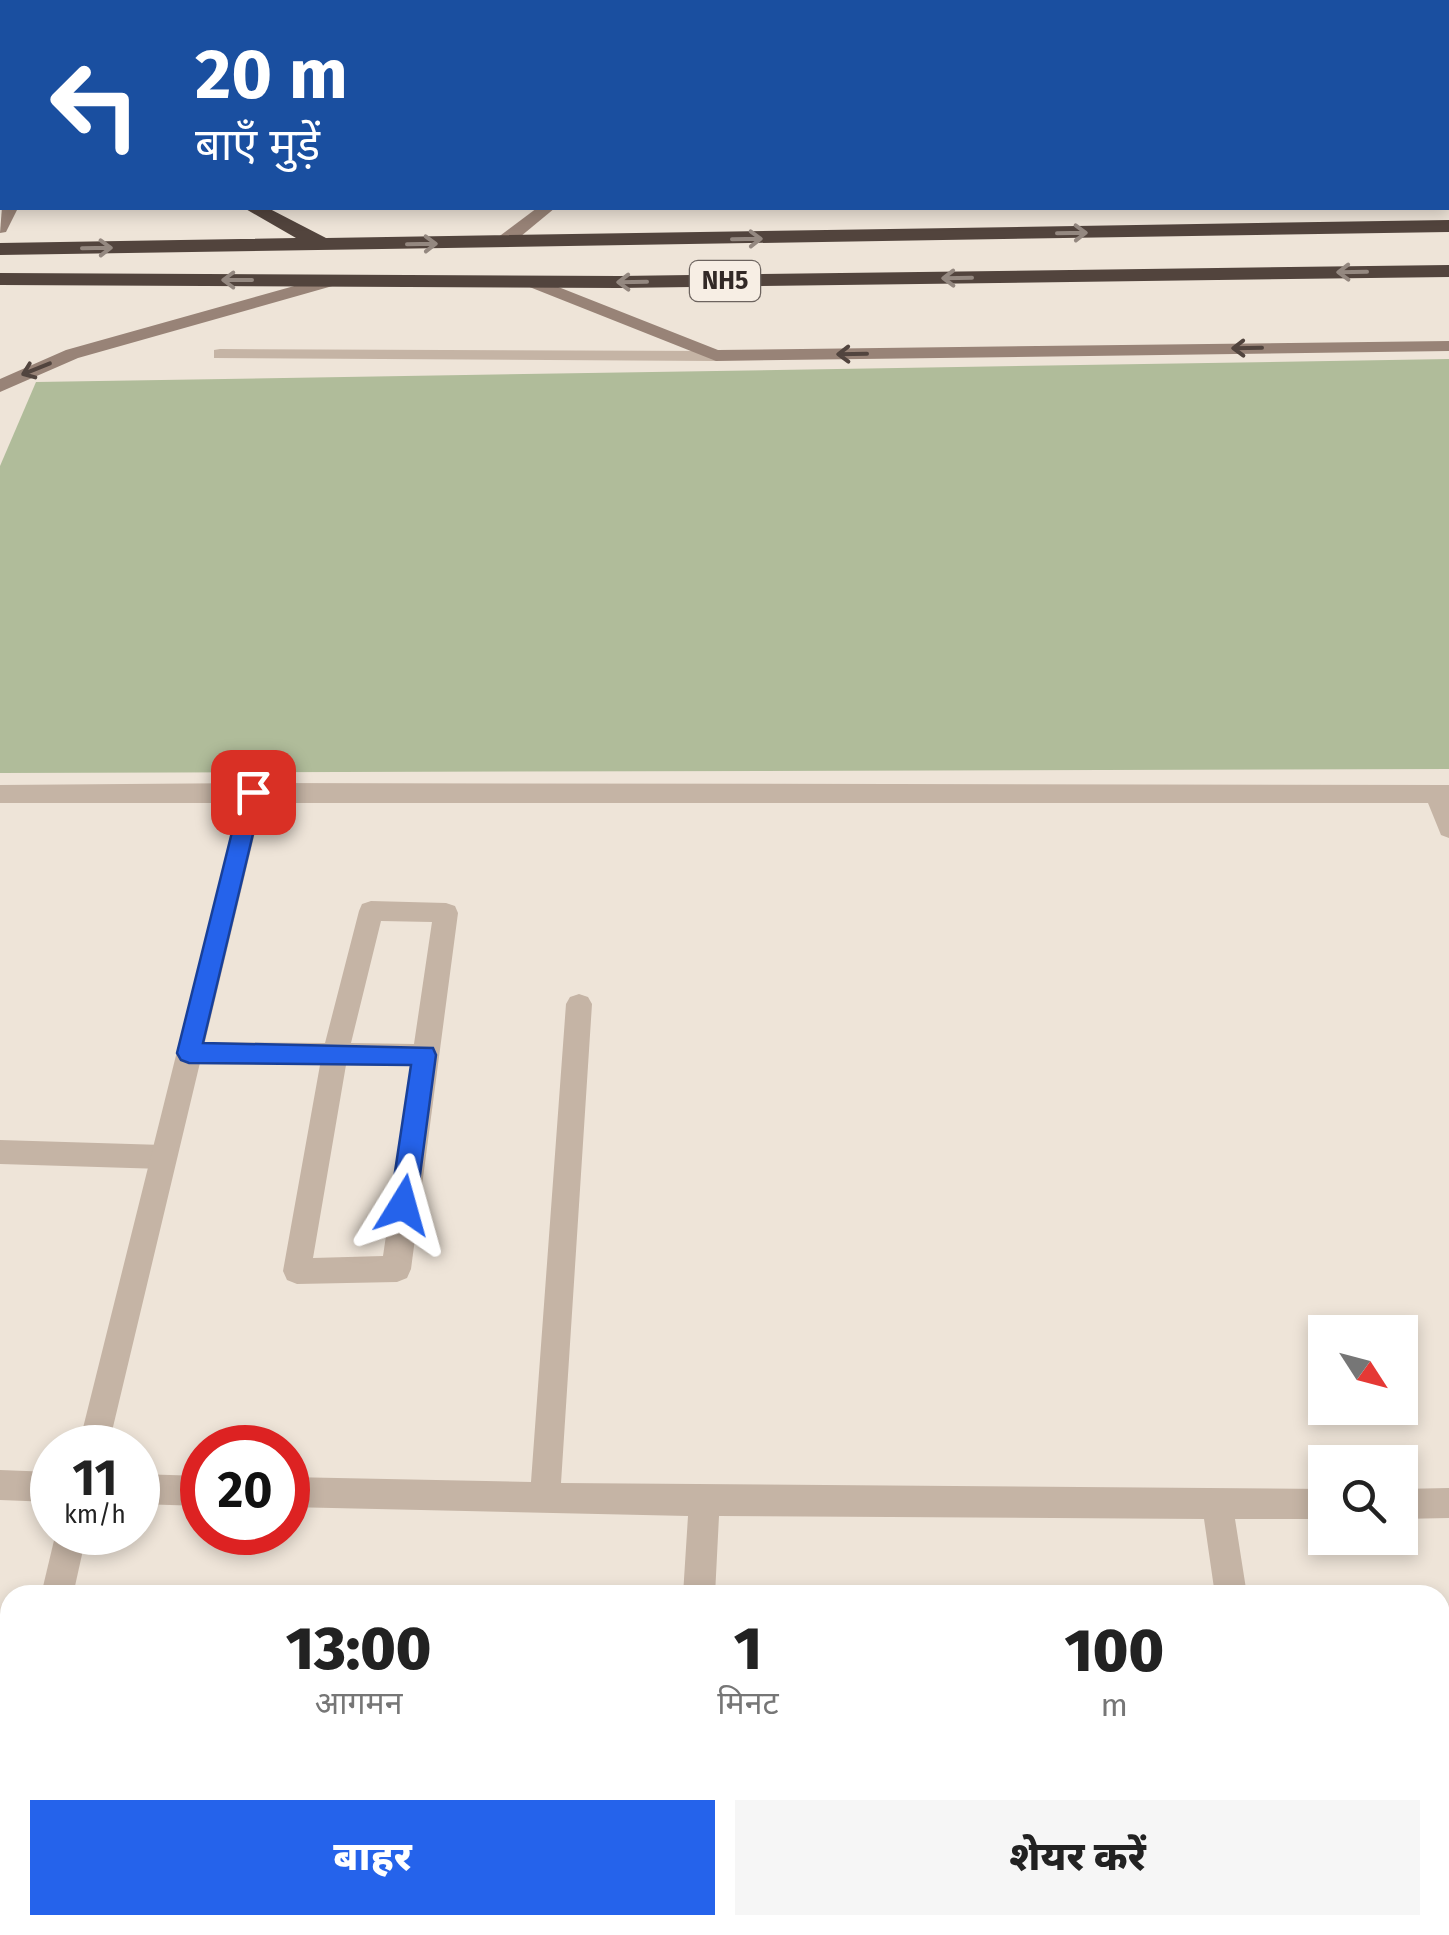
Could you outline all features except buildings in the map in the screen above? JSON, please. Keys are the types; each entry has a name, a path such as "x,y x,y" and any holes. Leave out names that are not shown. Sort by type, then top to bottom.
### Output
{"highway":[{"path":"258,210 323,245"},
{"name":"NH5","path":"0,271 4,258 0,251 1449,226"},
{"name":"NH5","path":"0,280 533,282 1449,270"}],"street":[{"path":"503,242 545,210"},
{"path":"0,386 72,354 330,281"},
{"path":"533,282 716,356"},
{"path":"220,354 716,356 1449,346"},
{"path":"99,1425 253,792"},
{"path":"0,794 1443,794 1449,830"},
{"path":"371,912 446,912 398,1242 398,1269 297,1271 336,1054 371,912"},
{"path":"545,1498 579,1004"},
{"path":"189,1053 424,1055"},
{"path":"0,1152 164,1157"},
{"path":"0,1485 30,1486"},
{"path":"310,1493 704,1501 1308,1504"},
{"path":"700,1585 704,1501"},
{"path":"1418,1504 1449,1503"},
{"path":"1218,1505 1230,1585"},
{"path":"59,1585 67,1555"}],"green space":[{"path":"1449,359 1449,769 0,773 0,466 36,382"}],"route":[{"path":"253,792 189,1053 424,1055 403,1205"}]}
